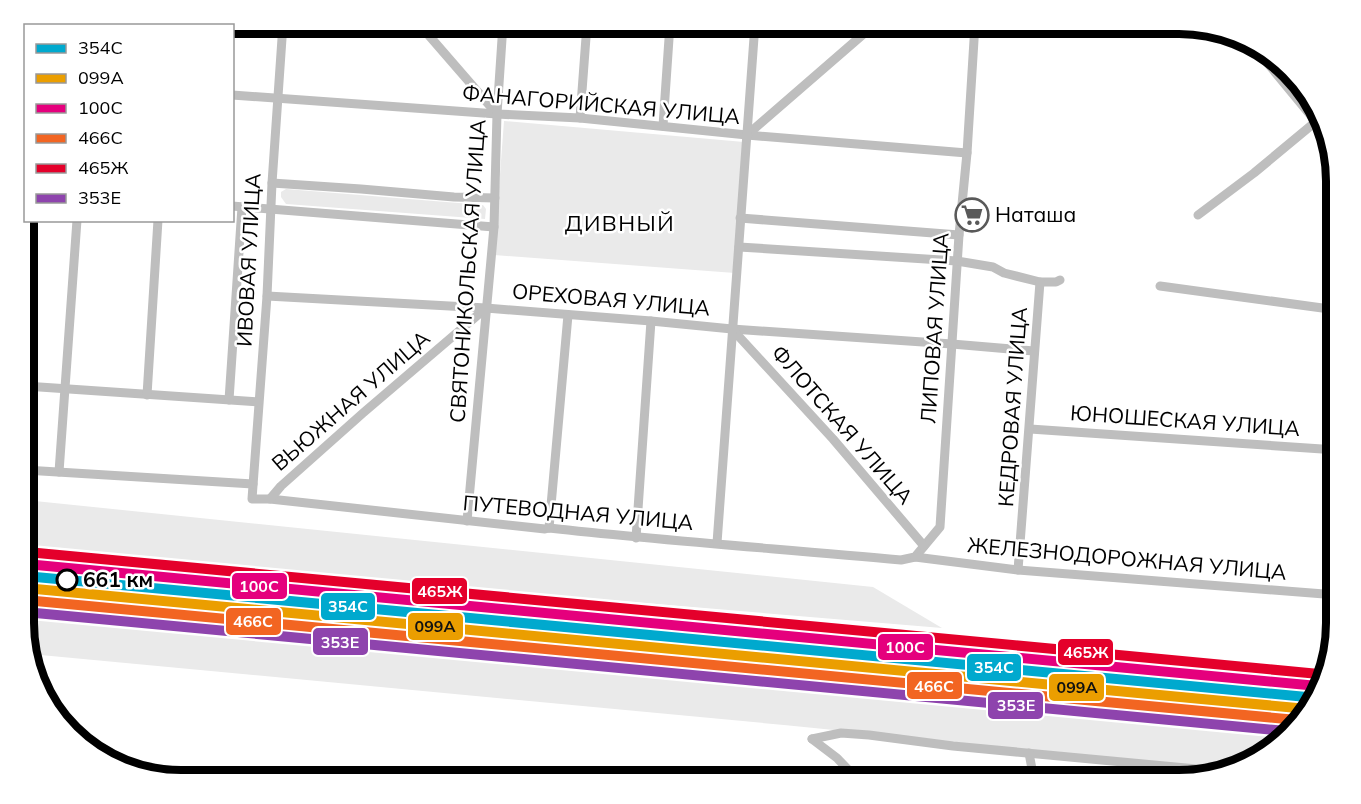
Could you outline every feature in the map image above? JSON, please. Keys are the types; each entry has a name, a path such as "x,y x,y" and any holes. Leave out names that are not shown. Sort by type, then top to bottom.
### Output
{"street":[{"name":"ИВОВАЯ УЛИЦА","path":"252,499 282,34"},
{"path":"428,34 497,114"},
{"name":"СВЯТОНИКОЛЬСКАЯ УЛИЦА","path":"467,521 494,227 497,114 502,34"},
{"path":"580,118 586,34"},
{"path":"663,126 669,34"},
{"path":"717,543 754,34"},
{"path":"747,135 863,34"},
{"name":"ЛИПОВАЯ УЛИЦА","path":"924,546 940,527 974,34"},
{"path":"1272,68 1306,107"},
{"name":"ФАНАГОРИЙСКАЯ УЛИЦА","path":"234,95 580,118 747,135 967,153"},
{"path":"1198,215 1254,173 1314,123"},
{"path":"272,183 495,198"},
{"name":"ИВОВАЯ УЛИЦА","path":"229,400 237,207"},
{"path":"237,207 494,227"},
{"path":"740,218 959,235"},
{"path":"59,472 77,222"},
{"path":"147,394 158,222"},
{"path":"739,247 957,261 993,267 1004,273 1040,282 1060,280"},
{"name":"КЕДРОВАЯ УЛИЦА","path":"1018,570 1040,282"},
{"path":"1160,286 1326,309"},
{"name":"ОРЕХОВАЯ УЛИЦА","path":"267,296 486,308 1034,351"},
{"name":"ВЬЮЖНАЯ УЛИЦА","path":"270,499 281,486 356,419 486,308"},
{"path":"549,528 568,315"},
{"path":"636,538 651,321"},
{"name":"ФЛОТСКАЯ УЛИЦА","path":"732,329 833,439 924,546"},
{"path":"34,387 258,402"},
{"name":"ЮНОШЕСКАЯ УЛИЦА","path":"1030,429 1326,449"},
{"path":"34,471 253,484"},
{"name":"ПУТЕВОДНАЯ УЛИЦА","path":"252,499 270,499 636,538 900,560 915,557"},
{"path":"915,557 924,546"},
{"name":"ЖЕЛЕЗНОДОРОЖНАЯ УЛИЦА","path":"915,557 1018,570 1326,595"},
{"path":"848,769 812,739 841,733 1193,769"},
{"path":"1029,753 1032,769"}],"shaded area":[{"path":"504,121 744,142 735,273 494,255"},
{"path":"286,189 483,205 486,209 485,219 286,204 281,197 281,192"},
{"path":"34,501 873,587 942,628 34,552"},
{"path":"34,588 1287,721 1269,739 1253,750 1227,762 1206,767 39,655 34,622"}],"railway":[{"path":"765,650 1303,702"}],"transit line":[{"name":"465Ж","path":"34,553 1317,674"},
{"name":"100C","path":"34,565 1312,685"},
{"name":"354С","path":"34,577 1306,697"},
{"name":"099А","path":"34,589 1299,708"},
{"name":"466С","path":"34,601 1289,719"},
{"name":"353Е","path":"34,613 1278,730"}],"place":[{"name":"Наташа","path":"972,215"},
{"name":"661 км","path":"67,580"}],"district":[{"name":"ДИВНЫЙ","path":"620,223"}]}
